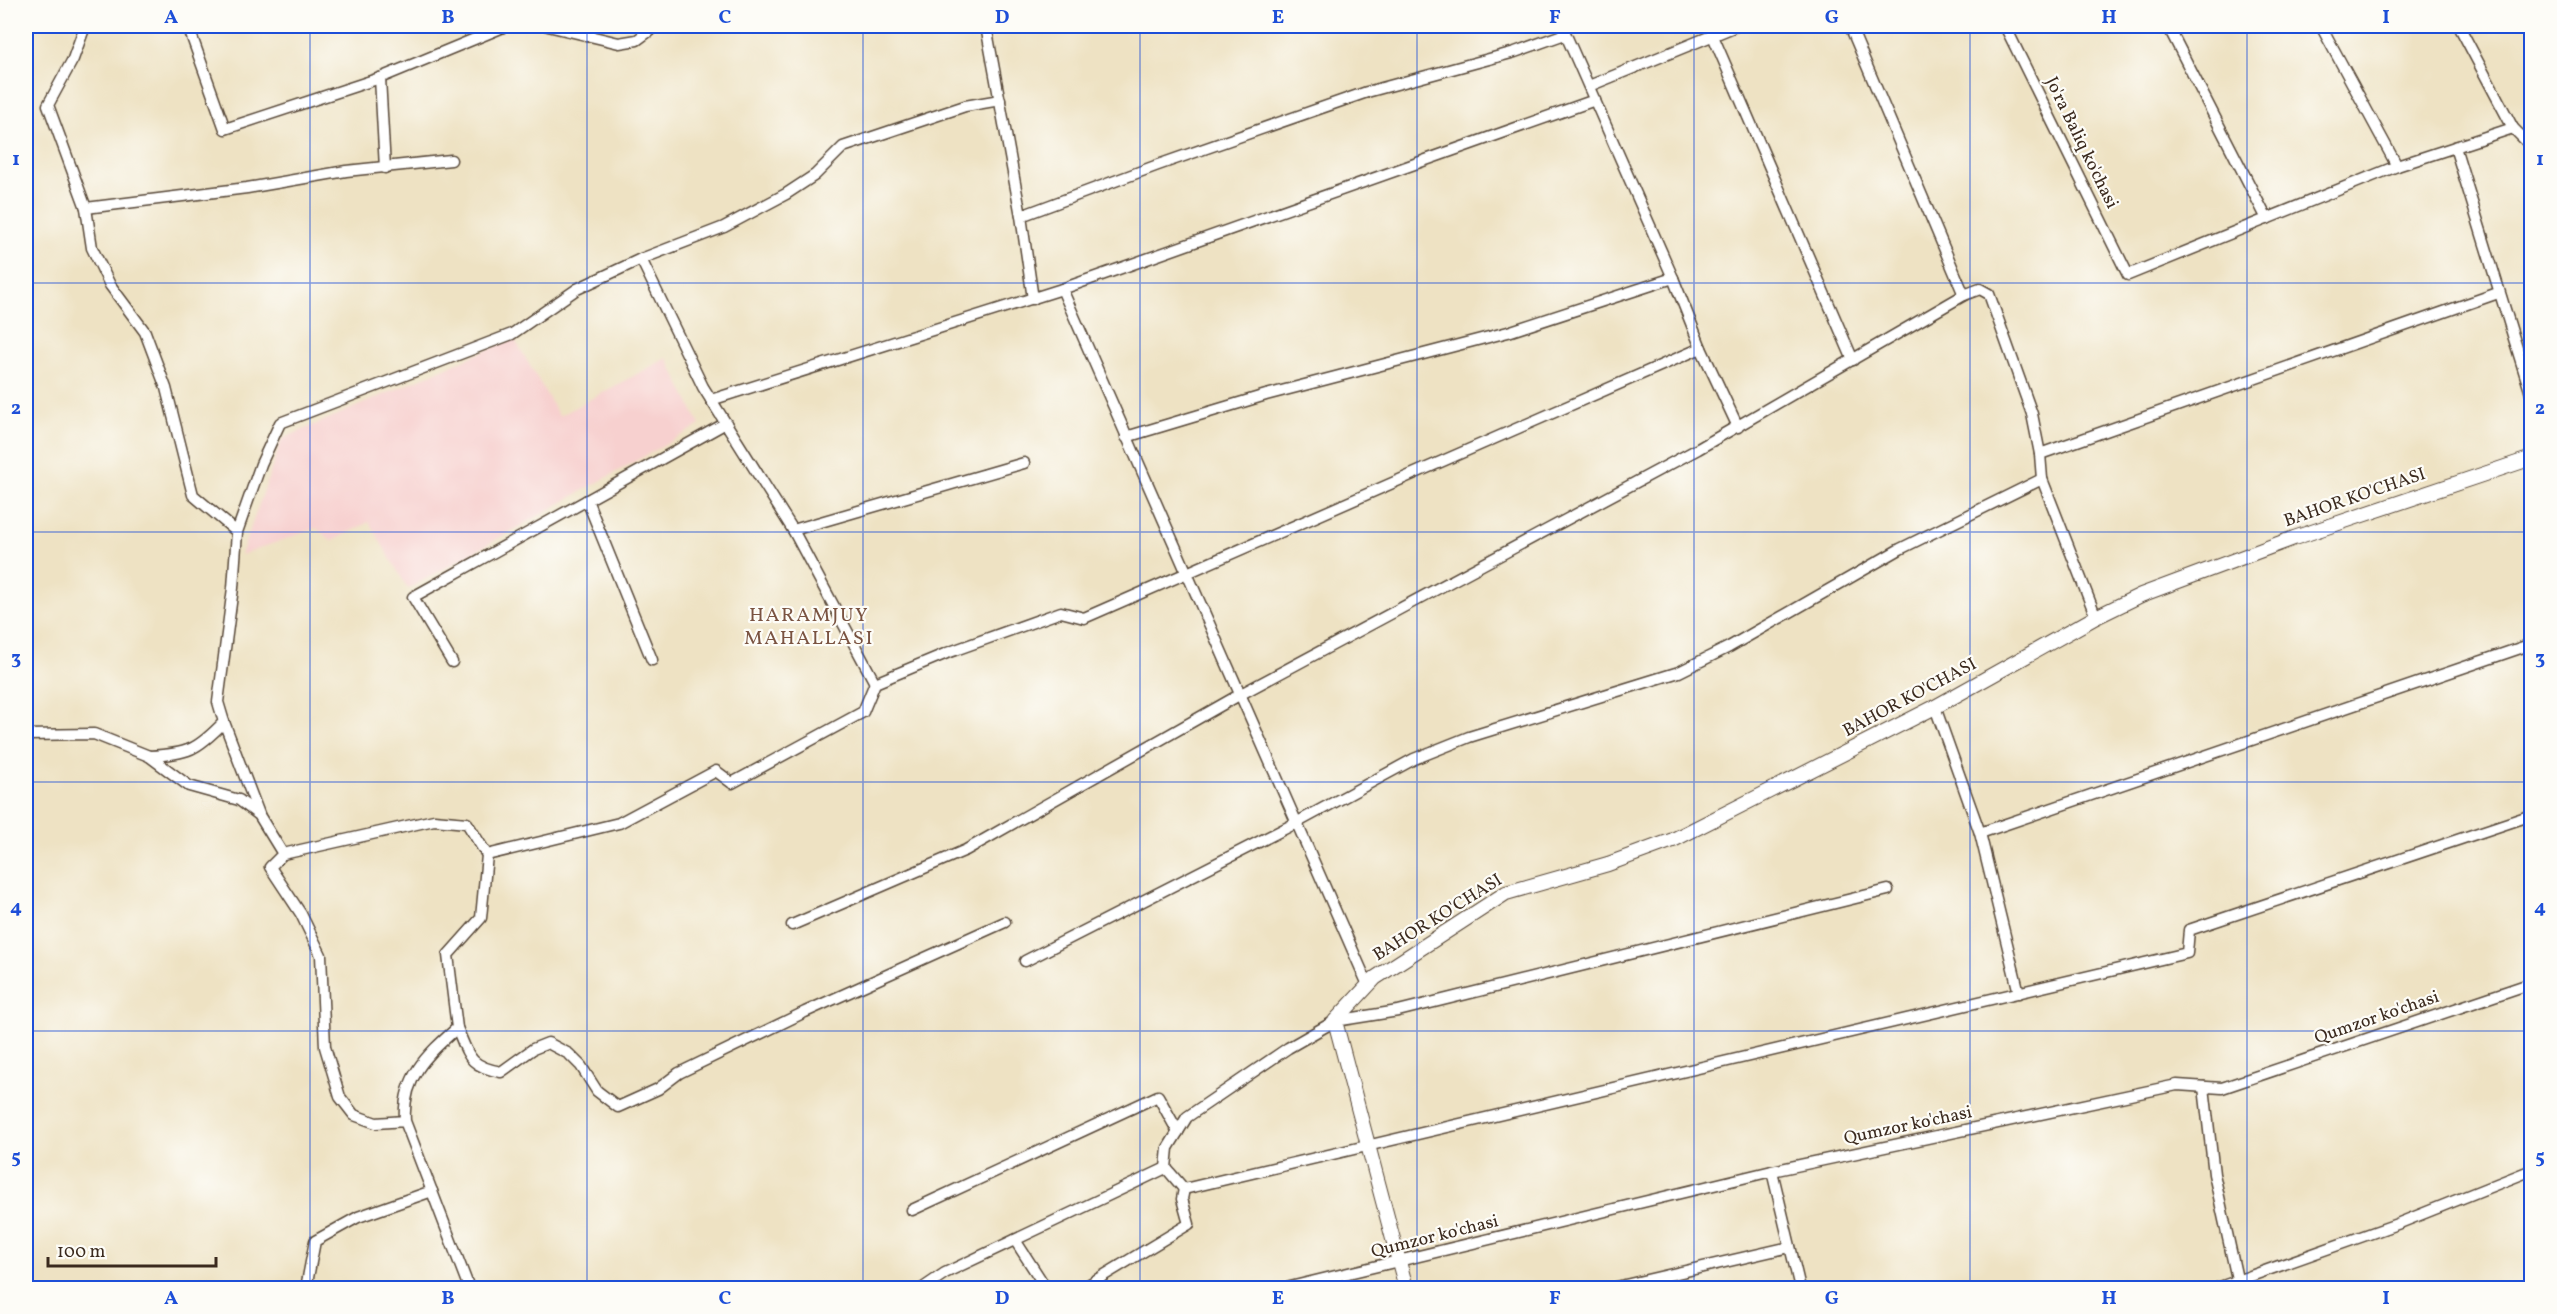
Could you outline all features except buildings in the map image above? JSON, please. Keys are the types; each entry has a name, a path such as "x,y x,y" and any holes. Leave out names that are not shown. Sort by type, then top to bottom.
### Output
{"street":[{"path":"85,26 73,59 48,105 86,208 92,248 110,285 145,332 158,365 193,495 237,532"},
{"path":"188,26 225,129 380,78 506,26"},
{"path":"548,26 620,44 637,40 656,26"},
{"path":"986,26 1021,216 1033,298"},
{"path":"1588,86 1736,26"},
{"path":"1850,26 1965,295"},
{"name":"Jo'ra Baliq ko'chasi","path":"2005,26 2128,275 2267,219"},
{"path":"2168,26 2267,219 2397,166 2513,128"},
{"path":"2321,26 2397,166"},
{"path":"2459,26 2513,128 2526,141 2532,139"},
{"path":"1021,216 1367,92 1515,52 1563,30 1673,278 1701,348 1738,427"},
{"path":"1713,36 1853,360"},
{"path":"380,78 385,168"},
{"path":"283,854 259,815 218,702 233,588 237,532 261,464 280,423 512,334 577,289 641,260 724,227 786,194 815,175 843,147 965,106 1000,100"},
{"path":"711,400 1062,290 1595,100"},
{"path":"2455,147 2498,293 2532,397"},
{"path":"86,208 247,188 346,171 451,160"},
{"path":"641,260 711,400 794,530 875,683"},
{"path":"1126,437 1266,395 1508,332 1673,278"},
{"path":"792,925 966,850 1241,694 1738,427 1965,295 1980,289 1989,294 2032,414 2040,454 2042,479 2096,617"},
{"path":"1062,290 1368,985"},
{"path":"2040,454 2498,293"},
{"path":"487,855 618,823 716,771 732,783 863,712 875,683 947,653 1061,612 1084,618 1701,348"},
{"path":"452,662 413,597 726,423"},
{"name":"BAHOR KO'CHASI","path":"1335,1021 1375,978 1506,893 1608,864 1673,840 1935,707 2140,595 2294,538 2532,458"},
{"path":"794,530 1024,463"},
{"path":"1025,961 1296,823 1414,759 1469,737 1678,672 1729,647 1900,549 2042,479"},
{"path":"587,500 652,660"},
{"path":"1980,833 2532,644"},
{"path":"1935,707 1980,833 2019,993"},
{"path":"149,756 178,755 205,741 224,722"},
{"path":"26,735 94,734 149,756 189,786 239,800 259,815"},
{"path":"1184,1189 2187,953 2189,930 2532,815"},
{"path":"405,1120 376,1123 354,1115 340,1097 325,1047 321,955 301,914 270,867 283,854 434,820 467,824 487,855 481,918 448,955 456,1028 470,1060 486,1069 501,1072 533,1049 548,1043 569,1054 581,1066 597,1090 618,1107 658,1089 679,1073 805,1012 1005,922"},
{"path":"1184,1189 1166,1168 1168,1148 1187,1117 1288,1048 1335,1021 1398,1011 1888,890"},
{"name":"Qumzor ko'chasi","path":"1286,1288 1399,1263 1772,1171 2177,1085 2222,1088 2532,983"},
{"path":"1335,1021 1406,1288"},
{"path":"456,1028 412,1075 404,1108 405,1120 469,1288"},
{"path":"2204,1087 2214,1174 2239,1285"},
{"path":"912,1210 1158,1096 1178,1132"},
{"path":"923,1288 945,1273 1166,1168"},
{"path":"2217,1288 2239,1285 2532,1170"},
{"path":"1772,1171 1800,1288"},
{"path":"1083,1288 1189,1224 1182,1199 1184,1189"},
{"path":"306,1288 315,1241 358,1217 432,1191"},
{"path":"1015,1240 1046,1288"},
{"path":"1612,1288 1790,1247"}],"shaded area":[{"path":"514,338 559,416 667,358 700,425 408,589 369,522 332,541 316,528 241,555 282,439"}],"district":[{"name":"HARAMJUY MAHALLASI","path":"809,628"}]}
